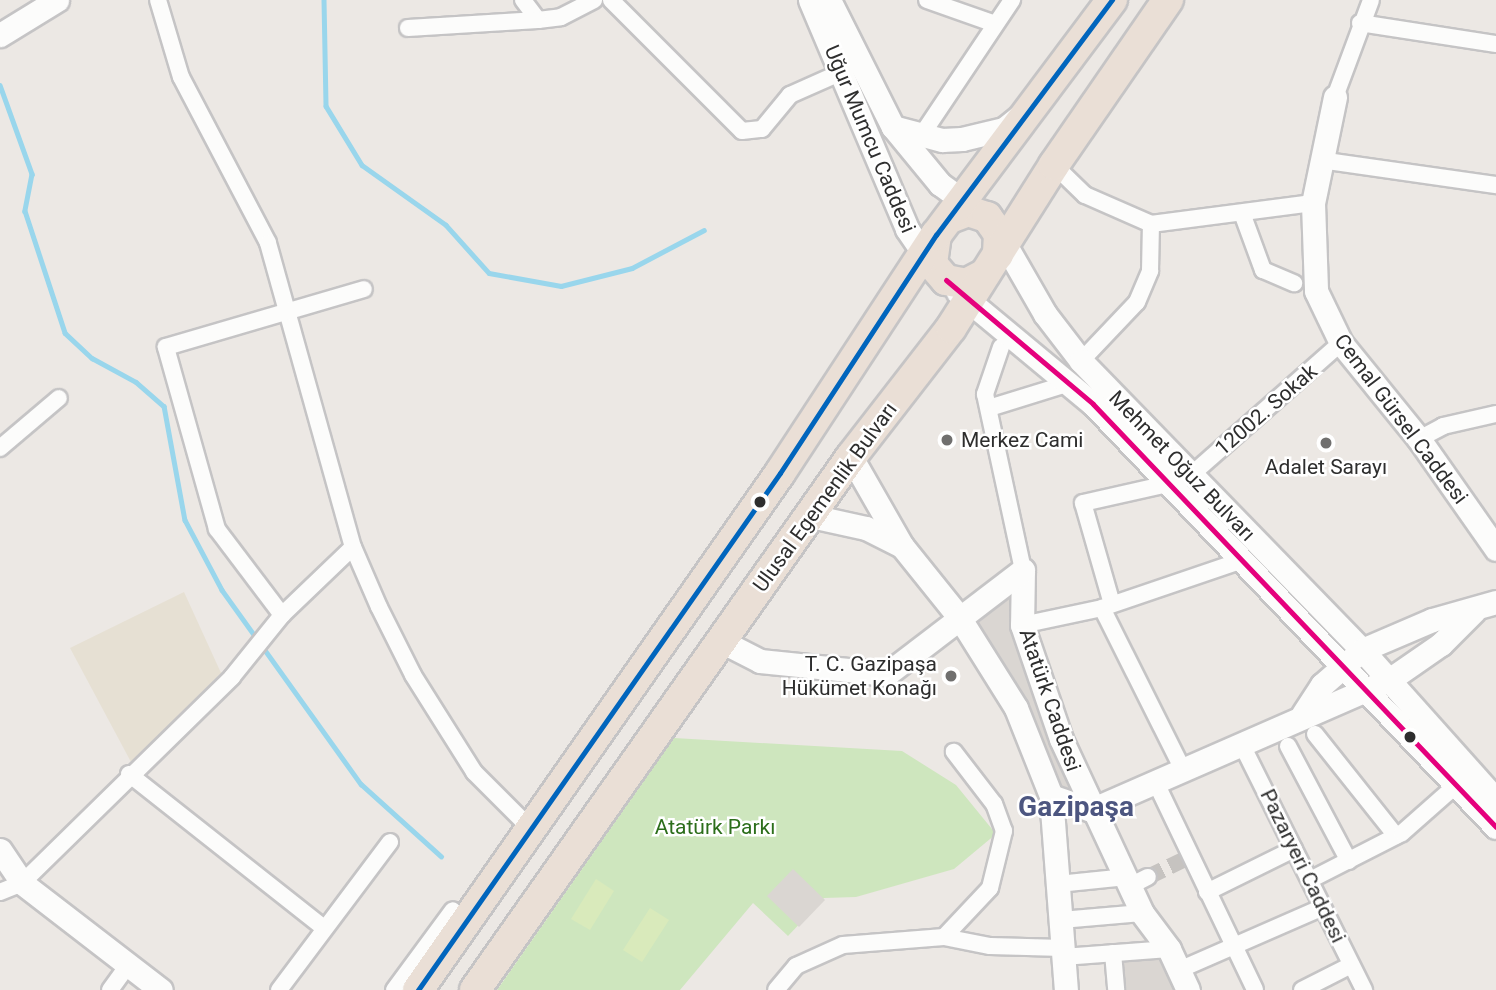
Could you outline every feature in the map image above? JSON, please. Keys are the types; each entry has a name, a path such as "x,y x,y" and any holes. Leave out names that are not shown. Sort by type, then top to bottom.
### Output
{"highway":[{"path":"418,990 1112,0"},
{"name":"Ulusal Egemenlik Bulvarı","path":"475,990 851,457 969,302 997,252 1054,165 1168,0"},
{"path":"947,239 997,252 966,284 947,239"}],"street":[{"path":"0,35 57,0"},
{"path":"158,0 181,77 268,243 290,311 353,547 413,675 474,772 532,830"},
{"path":"523,0 538,20"},
{"path":"408,28 561,17 594,0"},
{"path":"611,0 742,131 762,129 790,94 842,72"},
{"name":"Uğur Mumcu Caddesi","path":"810,0 907,229 947,239 940,184 892,127 829,0"},
{"path":"927,0 995,24"},
{"path":"921,136 1012,0"},
{"name":"Cemal Gürsel Caddesi","path":"1371,0 1360,23 1335,97 1320,160 1313,203 1316,291 1341,343 1419,439 1496,549"},
{"path":"1360,23 1496,44"},
{"name":"Uğur Mumcu Caddesi","path":"892,127 921,136 962,139 1004,129 1048,89"},
{"path":"1320,160 1496,184"},
{"path":"1054,165 1085,195 1151,224 1313,203"},
{"path":"1242,213 1263,270 1294,283"},
{"path":"1081,361 1103,341 1137,302 1150,271 1151,224"},
{"name":"Mehmet Oğuz Bulvarı","path":"947,239 969,302 1070,383 1366,691 1464,779"},
{"name":"Mehmet Oğuz Bulvarı","path":"997,252 1081,361 1389,680 1464,779"},
{"path":"282,615 217,529 166,347 364,289"},
{"name":"12002. Sokak","path":"1190,476 1341,343"},
{"name":"Atatürk Caddesi","path":"1001,347 985,394 1023,570 1022,625 1091,810 1135,880 1142,913 1179,970"},
{"path":"989,408 1070,383"},
{"path":"0,448 59,398"},
{"path":"1419,439 1443,426 1496,414"},
{"path":"851,457 902,545 959,617 1026,724 1051,796 1066,990"},
{"path":"1167,484 1083,503 1107,606 1183,770"},
{"path":"811,516 866,528 902,545"},
{"path":"0,892 22,883 237,671 282,615 353,547"},
{"path":"1022,625 1107,606 1243,560"},
{"path":"721,641 760,661 887,674 1023,570"},
{"path":"1309,724 1342,664 1362,650 1432,620 1474,611 1496,602"},
{"path":"1051,796 1091,810 1241,743 1309,724 1389,680 1441,644 1474,611"},
{"path":"1309,724 1396,836"},
{"name":"Pazaryeri Caddesi","path":"1241,743 1364,990"},
{"path":"1288,746 1349,861"},
{"path":"944,937 990,888 1004,831 994,804 954,752"},
{"path":"130,774 324,928"},
{"path":"1464,779 1496,800"},
{"path":"1464,779 1496,827"},
{"path":"1310,880 1396,836 1464,779"},
{"path":"1156,783 1187,858 1207,892 1255,990"},
{"path":"279,990 390,842"},
{"path":"1207,892 1294,849"},
{"path":"0,850 22,883 127,967 161,990"},
{"path":"1058,884 1135,880"},
{"path":"776,990 796,966 816,954 843,945 944,937 990,946 1113,953 1179,970 1323,907"},
{"path":"394,990 453,910"},
{"path":"1061,920 1142,913"},
{"path":"1113,953 1116,990"},
{"path":"1302,990 1351,965"},
{"path":"110,990 127,967"}],"shaded area":[{"path":"1023,570 1022,625 1086,793 1051,796 959,617"},
{"path":"184,592 221,673 131,762 70,648"},
{"path":"793,869 825,900 799,927 767,896"},
{"path":"1169,949 1188,990 1116,990 1113,953"}],"green space":[{"name":"Atatürk Parkı","path":"674,738 902,751 956,785 996,834 954,869 856,897 824,898 788,936 753,903 680,990 497,990"},
{"path":"596,879 614,891 590,930 571,919"},
{"path":"650,908 669,920 642,962 623,950"}],"waterway":[{"path":"324,0 326,106 362,165 446,225 489,273 561,286 632,268 704,230"},
{"path":"0,85 32,174 25,211 65,333 92,358 136,382 164,406 185,520 222,590 361,784 441,856"}],"tunnel":[{"path":"1148,877 1185,859"}],"transit line":[{"path":"418,990 780,473 936,235 1112,0"},
{"path":"946,280 1093,404 1496,827"}],"place":[{"name":"Merkez Cami","path":"947,440"},
{"name":"Adalet Sarayı","path":"1326,443"},
{"name":"T. C. Gazipaşa Hükümet Konağı","path":"951,676"}],"district":[{"name":"Gazipaşa","path":"1076,807"}]}
